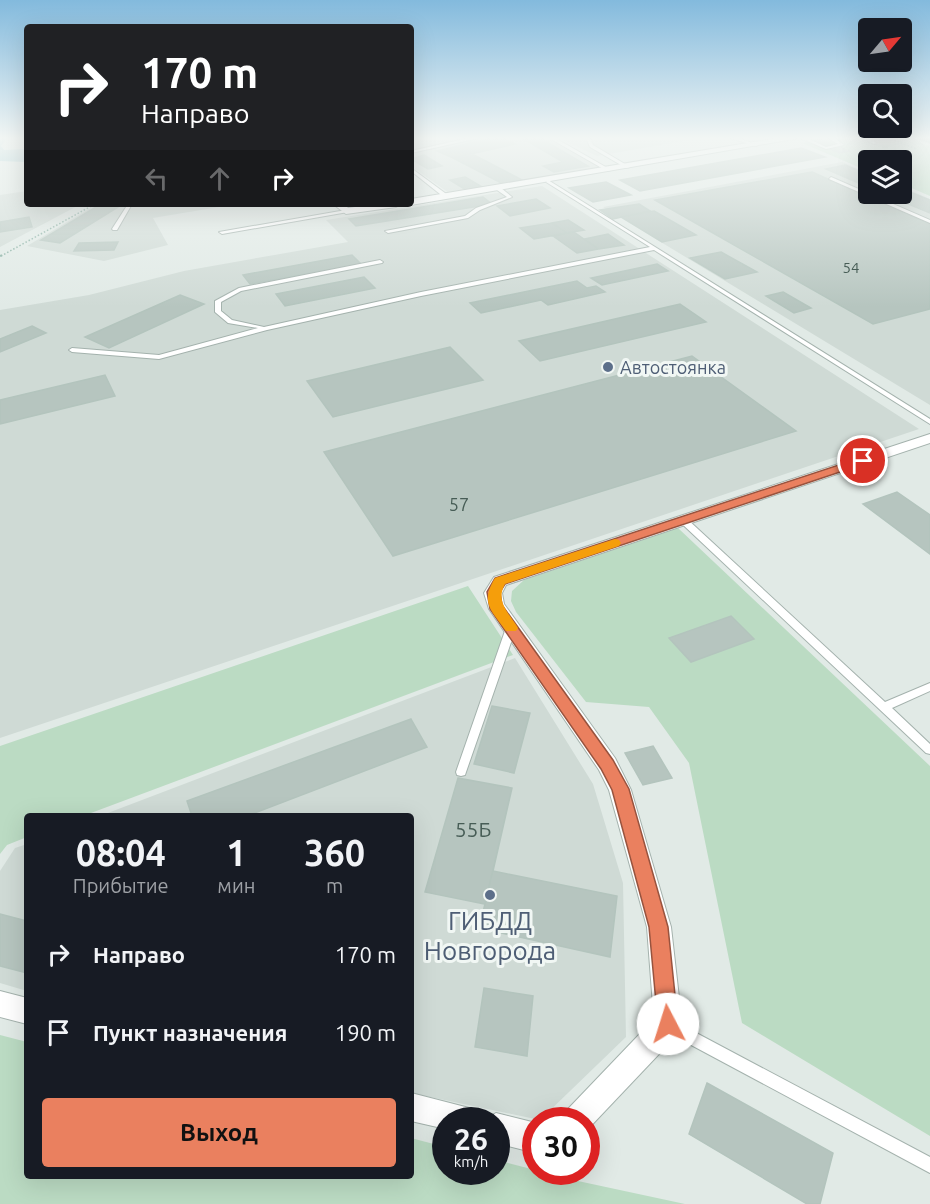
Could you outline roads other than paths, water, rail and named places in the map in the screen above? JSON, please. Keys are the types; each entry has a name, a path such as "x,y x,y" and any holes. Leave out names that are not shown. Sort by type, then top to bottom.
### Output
{"street":[{"path":"414,202 465,194"},
{"path":"589,1107 668,1024 659,927 620,789 607,764 495,605 493,592 500,581 930,438"},
{"path":"0,1004 24,1010"},
{"path":"414,1108 432,1112"}],"lane":[{"path":"443,194 447,197"},
{"path":"388,231 466,217 478,209 510,197 506,194"},
{"path":"570,194 930,422"},
{"path":"867,194 930,222"},
{"path":"115,229 128,207"},
{"path":"222,232 342,208"},
{"path":"72,350 159,357 266,328 421,294 655,248"},
{"path":"266,328 230,322 218,312 218,301 239,290 380,262"},
{"path":"683,520 930,750"},
{"path":"461,772 511,628"},
{"path":"884,707 930,687"},
{"path":"668,1024 930,1165"}],"place":[{"name":"Автостоянка","path":"608,367"},
{"name":"ГИБДД Новгорода","path":"490,895"}]}
